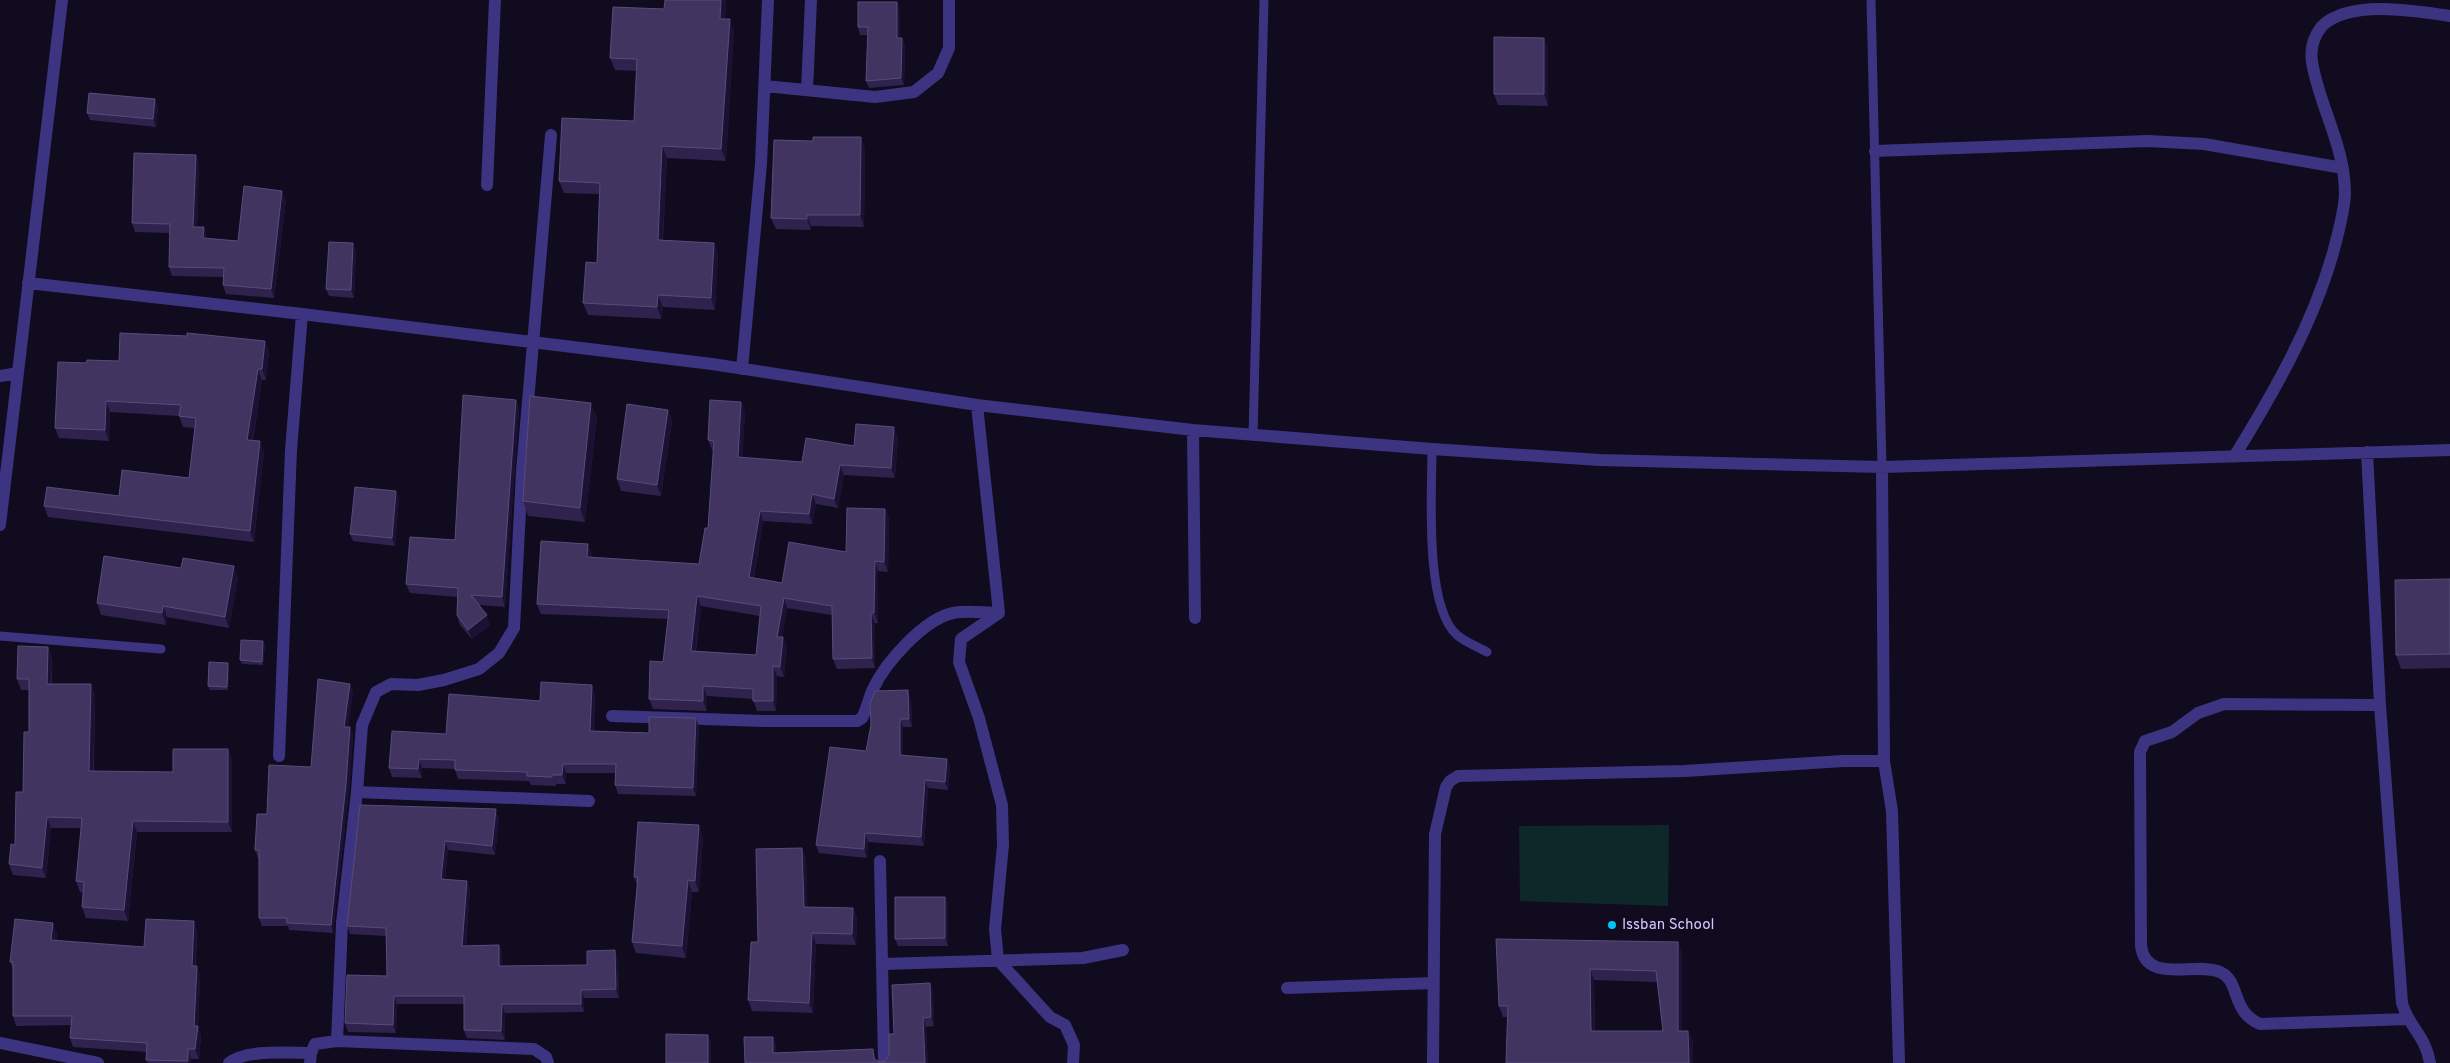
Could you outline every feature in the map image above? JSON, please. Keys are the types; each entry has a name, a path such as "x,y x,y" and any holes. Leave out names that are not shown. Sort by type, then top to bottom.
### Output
{"street":[{"path":"0,526 62,0"},
{"path":"487,185 495,0"},
{"path":"742,369 761,164 768,0"},
{"path":"807,90 811,0"},
{"path":"765,86 875,97 914,92 938,73 949,48 949,0"},
{"path":"2234,457 2290,360 2311,315 2328,270 2343,216 2345,192 2343,168 2312,62 2313,43 2322,25 2339,10 2351,5 2364,4 2450,16"},
{"path":"337,1041 342,923 362,725 376,692 391,684 418,685 444,680 479,669 499,653 510,638 514,628 522,471 551,135"},
{"path":"1875,150 2148,141 2204,144 2343,168"},
{"path":"28,283 302,314 742,369 977,404 1192,430 1432,449 1600,460 1882,467 2450,450"},
{"path":"279,756 291,450 302,314"},
{"path":"0,376 18,373"},
{"path":"977,404 999,613"},
{"path":"1192,430 1194,618"},
{"path":"2367,452 2380,705 2402,1003 2408,1019 2423,1038 2430,1063"},
{"path":"1882,467 1884,761 1892,810 1898,1063"},
{"path":"612,716 764,721 857,721 862,718 874,688 890,663 920,632 936,619 954,613 999,613"},
{"path":"999,613 962,639 959,662 979,718 1002,804 1003,845 995,929 998,960 1050,1018 1065,1025 1074,1045 1073,1063"},
{"path":"2380,705 2224,704 2198,713 2172,732 2145,742 2140,752 2141,946 2145,960 2157,968 2212,969 2226,975 2245,1016 2260,1024 2408,1019"},
{"path":"1433,1063 1435,834 1446,787 1450,781 1458,776 1685,771 1843,761 1884,761"},
{"path":"356,792 589,801"},
{"path":"880,861 884,1063"},
{"path":"882,964 1084,958 1124,950"},
{"path":"1287,988 1433,983"},
{"path":"229,1063 236,1057 262,1054 310,1058 315,1044 337,1041 534,1049 546,1057 548,1063"},
{"path":"0,1043 98,1063"}],"lane":[{"path":"1253,436 1264,0"},
{"path":"1871,0 1882,467"},
{"path":"1432,449 1434,575 1440,609 1456,635 1487,652"},
{"path":"0,636 161,649"}],"green space":[{"path":"1669,825 1668,906 1520,901 1519,826"}],"building":[{"path":"665,0 721,0 720,19 730,19 721,149 662,146 658,240 714,243 711,298 658,295 657,307 583,303 586,262 597,263 600,183 559,181 562,118 634,121 637,59 610,58 613,7 664,9"},
{"path":"858,2 897,2 897,38 902,38 901,78 866,81 868,27 858,27"},
{"path":"1494,37 1544,38 1544,94 1494,94"},
{"path":"89,93 155,99 153,119 87,113"},
{"path":"813,137 861,137 860,215 807,215 807,219 771,218 774,140 813,141"},
{"path":"134,153 196,155 193,227 204,227 203,238 238,241 244,186 282,191 271,289 223,285 224,268 169,267 170,224 132,223"},
{"path":"329,242 353,243 351,290 326,289"},
{"path":"120,333 187,336 187,333 265,341 262,369 258,369 247,440 260,441 250,531 44,506 47,487 119,496 122,470 189,478 196,418 179,416 181,405 106,401 105,430 55,428 58,362 86,363 87,360 119,361"},
{"path":"463,395 516,400 502,597 471,595 487,615 468,630 457,615 458,588 406,584 410,537 455,540"},
{"path":"530,396 591,403 580,508 523,501"},
{"path":"710,400 741,402 738,457 802,462 806,438 854,446 856,424 894,427 891,468 840,465 834,499 812,494 809,514 760,511 749,577 782,583 789,542 846,552 847,508 885,509 884,562 875,561 874,613 871,613 872,658 833,659 832,606 784,598 777,637 783,637 780,667 773,666 773,701 753,701 753,689 703,686 703,701 649,699 650,661 663,662 669,610 537,604 541,541 588,544 587,557 699,564 705,528 708,528 714,441 708,440","holes":["697,596 761,606 756,655 691,651"]},
{"path":"627,404 668,410 657,485 617,479"},
{"path":"355,487 396,491 392,538 350,534"},
{"path":"104,556 181,568 183,558 234,566 225,617 163,606 162,613 97,603"},
{"path":"2450,579 2450,654 2396,655 2395,580"},
{"path":"241,640 263,641 262,662 240,660"},
{"path":"18,646 48,647 47,684 91,684 89,771 173,772 173,749 228,749 228,822 133,821 124,910 82,907 84,882 76,881 82,818 47,817 42,868 9,864 11,844 15,845 16,792 23,792 24,732 29,732 29,679 17,679"},
{"path":"209,662 228,663 227,687 208,686"},
{"path":"318,679 350,684 344,727 350,727 346,784 331,925 287,923 287,918 259,918 259,850 255,850 257,814 267,814 269,765 311,767"},
{"path":"541,682 592,685 590,731 649,733 649,717 696,718 693,788 615,785 616,764 563,764 562,775 552,775 552,777 527,776 527,772 455,770 455,760 419,759 418,769 389,768 392,731 446,734 449,694 540,701"},
{"path":"908,690 909,719 900,719 900,755 947,759 945,782 925,780 921,837 865,833 864,849 816,845 830,747 866,751 871,725 870,704 875,691"},
{"path":"360,805 496,809 492,846 445,841 441,879 467,881 462,946 499,945 499,966 587,965 587,951 615,950 616,989 581,990 581,1004 502,1004 501,1031 464,1030 464,996 394,996 393,1025 345,1023 347,975 387,976 386,928 347,926"},
{"path":"638,822 699,825 695,881 688,880 682,946 632,942 638,877 634,877"},
{"path":"802,848 804,907 853,908 852,934 812,933 809,1003 748,1000 751,942 758,942 756,849"},
{"path":"895,897 945,897 945,938 895,939"},
{"path":"15,919 53,923 51,940 144,947 146,919 194,921 192,966 197,966 194,1026 198,1026 195,1049 188,1049 188,1061 146,1060 147,1043 70,1038 72,1016 13,1016 13,962 10,962"},
{"path":"1496,939 1678,942 1678,1031 1688,1031 1689,1063 1506,1063 1508,1006 1499,1006","holes":["1590,969 1656,971 1663,1031 1591,1031"]},
{"path":"930,983 931,1017 923,1018 925,1063 745,1063 744,1037 773,1037 773,1053 873,1049 874,1059 880,1062 885,1061 889,1055 889,1034 894,1034 892,985"},
{"path":"666,1034 708,1035 708,1063 666,1063"}],"place":[{"name":"Issban School","path":"1612,925"}]}
